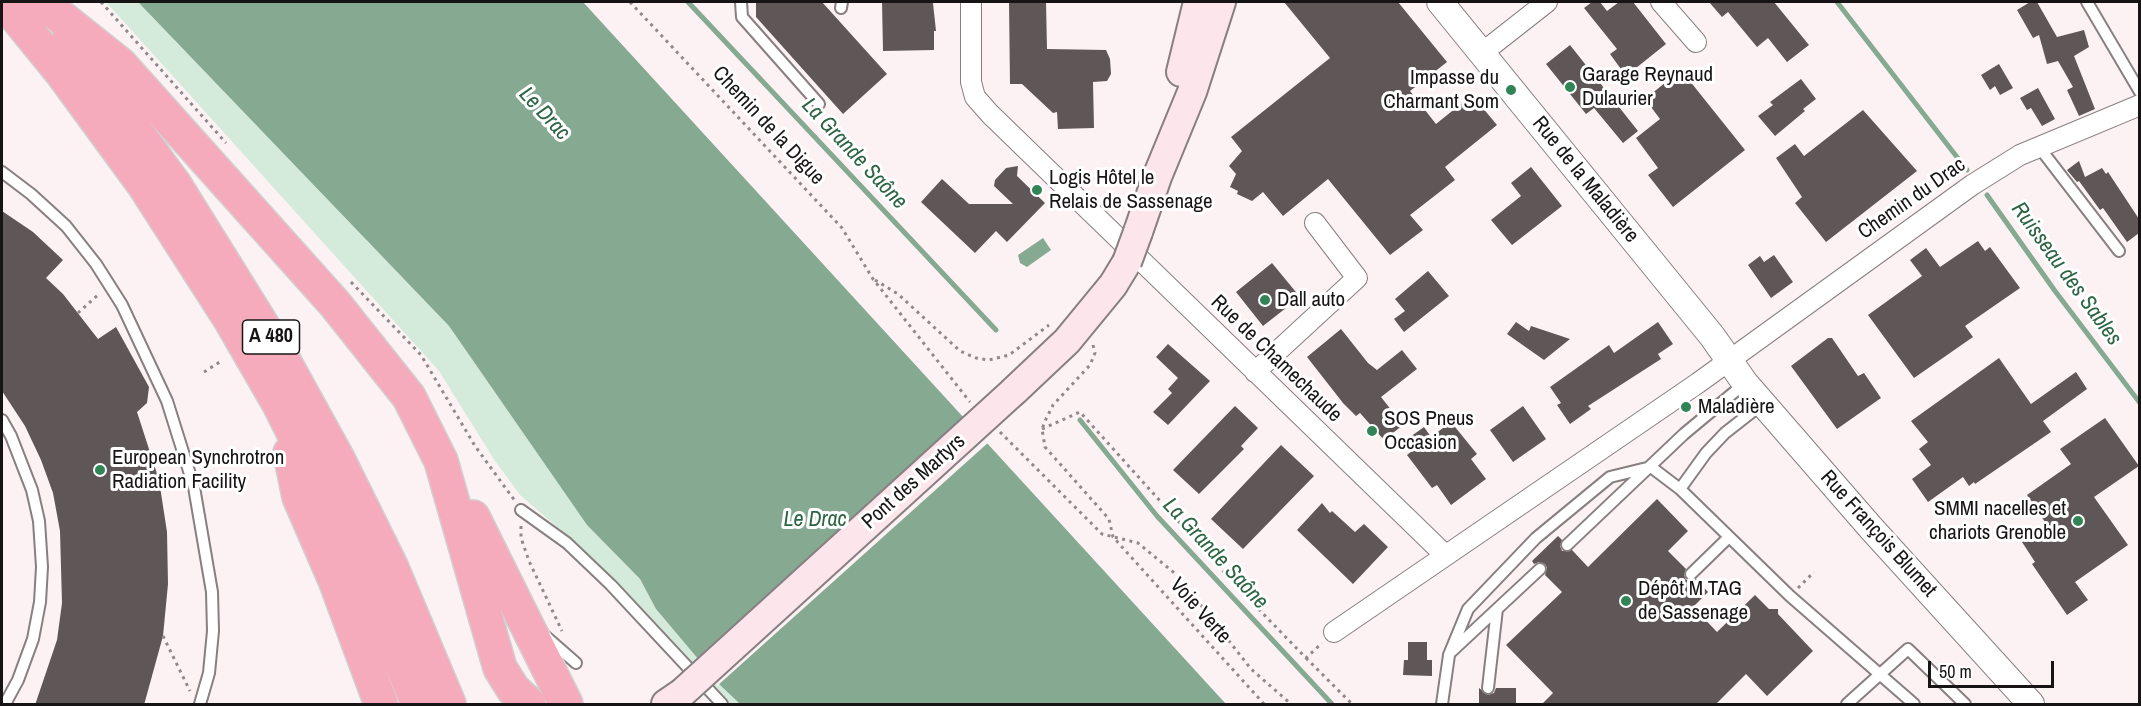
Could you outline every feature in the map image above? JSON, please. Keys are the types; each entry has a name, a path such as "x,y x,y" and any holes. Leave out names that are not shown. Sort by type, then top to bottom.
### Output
{"highway":[{"name":"A 480","path":"4,2 62,73 144,185 230,319 279,404 365,576 418,705"},
{"name":"A 480","path":"40,2 144,138 279,352 382,547 449,705"},
{"path":"40,2 120,64 335,303 409,398 467,506 566,705"},
{"path":"279,404 299,497 335,580 381,705"},
{"path":"441,461 500,668 513,689 529,705"}],"main road":[{"name":"Pont des Martyrs","path":"675,701 1014,391 1077,329 1113,285 1127,262 1138,232 1215,2"}],"street":[{"name":"Rue de Chamechaude","path":"971,2 971,82 975,97 1444,555"},
{"name":"Rue de la Maladière","path":"1440,2 1713,336 1728,360"},
{"path":"1482,53 1547,2"},
{"path":"1661,2 1696,42"},
{"name":"Chemin du Drac","path":"1728,360 1972,185 2020,155 2139,105"},
{"path":"1255,372 1357,278 1315,223"},
{"path":"1334,632 1728,360"},
{"name":"Rue François Blumet","path":"1728,360 1762,404 1870,528 2031,705"}],"lane":[{"path":"741,2 742,17 819,104"},
{"path":"2087,2 2139,92"},
{"path":"2039,147 2119,250"},
{"path":"2,172 66,226 109,285 150,361 167,401 194,488 212,592 213,631 209,673 200,705"},
{"path":"1567,545 1719,402 1745,383"},
{"path":"1680,489 1706,453 1744,417 1762,404"},
{"path":"2,420 11,436 32,490 39,521 42,567 40,602 33,639 18,680 5,705"},
{"path":"1651,467 1680,489 1790,596 1914,705"},
{"path":"1442,705 1449,655 1468,609 1536,538 1610,477 1651,467"},
{"path":"521,510 567,543 604,578 722,705"},
{"path":"1691,574 1729,537"},
{"path":"1449,655 1540,569"},
{"path":"1488,688 1497,609"},
{"path":"523,618 576,663"},
{"path":"1847,705 1908,649 1965,705"}],"path":[{"name":"Chemin de la Digue","path":"630,2 842,228 873,279 898,294 960,351 976,358 989,360 1009,355 1056,322"},
{"path":"78,312 109,285"},
{"path":"1042,429 1053,405 1090,365 1095,352 1093,344 1087,338"},
{"path":"204,372 223,360"},
{"path":"1042,429 1080,412 1242,592 1352,705"},
{"name":"Voie Verte","path":"1042,429 1045,447 1109,519 1113,537 1264,705"},
{"path":"521,510 521,538 576,663"},
{"path":"1113,537 1138,543 1178,576 1251,669 1292,705"},
{"path":"1306,658 1334,632"},
{"path":"163,636 192,695"}],"shaded area":[{"path":"106,2 138,2 449,326 587,525 640,579 656,609 720,685 740,704 726,704 621,587 571,539 520,495 495,461 439,371"}],"water":[{"name":"Le Drac","path":"138,2 583,2 1226,704 740,704 720,685 656,609 640,579 587,525 449,326"},
{"path":"1043,238 1051,250 1027,267 1020,263 1018,255"}],"pier":[{"path":"969,418 990,441 717,686 697,663"}],"building":[{"path":"756,2 822,2 887,74 843,114 756,17"},
{"path":"882,2 933,3 936,31 934,31 934,50 883,51"},
{"path":"1009,2 1046,2 1047,49 1106,50 1110,59 1111,74 1107,81 1093,82 1094,128 1058,129 1057,112 1053,113 1022,84 1010,84"},
{"path":"1284,2 1398,2 1447,62 1410,91 1436,124 1472,95 1497,125 1445,167 1455,180 1410,215 1423,230 1390,255 1328,179 1283,216 1263,192 1252,201 1237,194 1238,191 1230,187 1236,174 1229,166 1242,151 1231,137 1330,58"},
{"path":"1592,2 1600,2 1607,11 1619,2 1633,2 1666,44 1626,76 1610,54 1617,49 1584,8"},
{"path":"1709,2 1774,2 1809,45 1787,62 1768,38 1757,47 1728,12 1722,17"},
{"path":"2030,2 2037,2 2057,37 2084,30 2089,47 2074,56 2095,109 2079,116 2067,90 2073,87 2058,61 2047,64 2039,35 2033,38 2017,10"},
{"path":"1570,45 1638,131 1623,143 1594,108 1586,114 1546,64"},
{"path":"1999,64 2013,88 2000,95 1995,86 1990,90 1981,75"},
{"path":"1681,70 1745,150 1673,207 1648,175 1658,168 1636,138 1660,119 1645,99"},
{"path":"1801,79 1816,99 1775,136 1758,116 1773,105 1770,102"},
{"path":"2038,88 2055,119 2042,126 2031,108 2027,110 2020,98"},
{"path":"1863,110 1917,171 1826,242 1795,203 1802,197 1776,158 1795,144 1804,156"},
{"path":"2079,161 2085,177 2102,168 2106,174 2108,172 2139,219 2139,233 2127,242 2103,208 2100,210 2079,181 2077,182 2067,170"},
{"path":"1018,166 1017,176 1045,203 1007,242 996,231 975,253 921,202 942,179 969,204 1013,204 994,186 995,180 1006,168"},
{"path":"1531,167 1562,206 1512,245 1491,220 1521,196 1511,183"},
{"name":"European Synchrotron Radiation Facility","path":"2,211 33,232 63,260 46,278 63,294 98,339 116,327 149,387 147,403 137,412 159,480 167,532 168,584 163,636 144,705 35,705 57,640 62,603 60,531 53,493 41,460 25,426 2,391"},
{"path":"1978,241 1985,251 1990,247 2020,288 1965,326 1973,337 1914,378 1868,315 1922,276 1910,260 1926,248 1940,267"},
{"path":"1774,255 1793,282 1771,298 1748,265 1760,256 1764,262"},
{"path":"1272,263 1300,297 1263,326 1236,292"},
{"path":"1428,271 1449,296 1404,332 1394,319 1405,311 1395,299"},
{"path":"1516,322 1529,331 1531,326 1570,339 1544,360 1507,334"},
{"path":"1658,322 1673,344 1658,354 1661,359 1588,406 1591,409 1570,424 1557,405 1561,403 1550,387 1609,345 1614,353"},
{"path":"1341,329 1368,363 1377,370 1402,350 1417,369 1381,397 1403,425 1384,440 1360,413 1356,416 1343,403 1307,357"},
{"path":"1828,338 1832,338 1858,376 1864,373 1881,398 1837,429 1791,366"},
{"path":"1168,344 1210,381 1168,425 1153,412 1172,393 1168,389 1178,378 1156,357"},
{"path":"1999,358 2031,404 2076,372 2087,389 2043,421 2051,432 1975,484 1974,482 1969,486 1963,477 1928,502 1912,479 1931,465 1919,449 1928,442 1911,421"},
{"path":"1235,406 1258,428 1241,446 1244,449 1199,494 1173,470"},
{"path":"1523,406 1546,439 1513,462 1490,430"},
{"name":"SMMI nacelles et chariots Grenoble","path":"2105,418 2139,466 2094,497 2128,545 2075,582 2088,600 2067,615 2032,564 2035,562 2022,542 2047,525 2027,495 2071,464 2060,449"},
{"path":"1451,422 1477,454 1471,459 1486,479 1451,505 1437,485 1432,488 1407,455 1417,447 1410,437 1424,427 1431,437"},
{"path":"1281,445 1314,476 1243,549 1211,519"},
{"name":"Dépôt M TAG de Sassenage","path":"1657,499 1688,531 1668,551 1686,569 1684,575 1686,580 1696,579 1708,592 1693,607 1717,632 1755,595 1769,609 1778,609 1778,614 1813,651 1767,696 1746,674 1715,705 1541,705 1553,693 1506,645 1562,592 1545,575 1547,568 1545,564 1539,562 1534,564 1532,561 1558,536 1562,540 1560,546 1562,551 1572,550 1588,567"},
{"path":"1322,503 1330,513 1332,511 1355,532 1364,524 1388,547 1353,584 1297,530"},
{"path":"1408,642 1427,642 1427,660 1432,660 1432,676 1403,675 1404,660 1408,660"},
{"path":"1479,688 1488,695 1494,693 1496,688 1516,688 1516,705 1479,705"}],"waterway":[{"name":"La Grande Saône","path":"688,2 996,330"},
{"name":"Ruisseau des Sables","path":"1837,2 1967,170"},
{"name":"Ruisseau des Sables","path":"1987,195 2055,291 2140,403"},
{"name":"La Grande Saône","path":"1080,420 1157,516 1332,704"}],"place":[{"name":"Garage Reynaud Dulaurier","path":"1570,87"},
{"name":"Impasse du Charmant Som","path":"1511,90"},
{"name":"Logis Hôtel le Relais de Sassenage","path":"1037,190"},
{"name":"Dall auto","path":"1265,300"},
{"name":"Maladière","path":"1686,407"},
{"name":"SOS Pneus Occasion","path":"1372,431"},
{"name":"European Synchrotron Radiation Facility","path":"100,470"},
{"name":"SMMI nacelles et chariots Grenoble","path":"2078,521"},
{"name":"Dépôt M TAG de Sassenage","path":"1626,601"}]}
